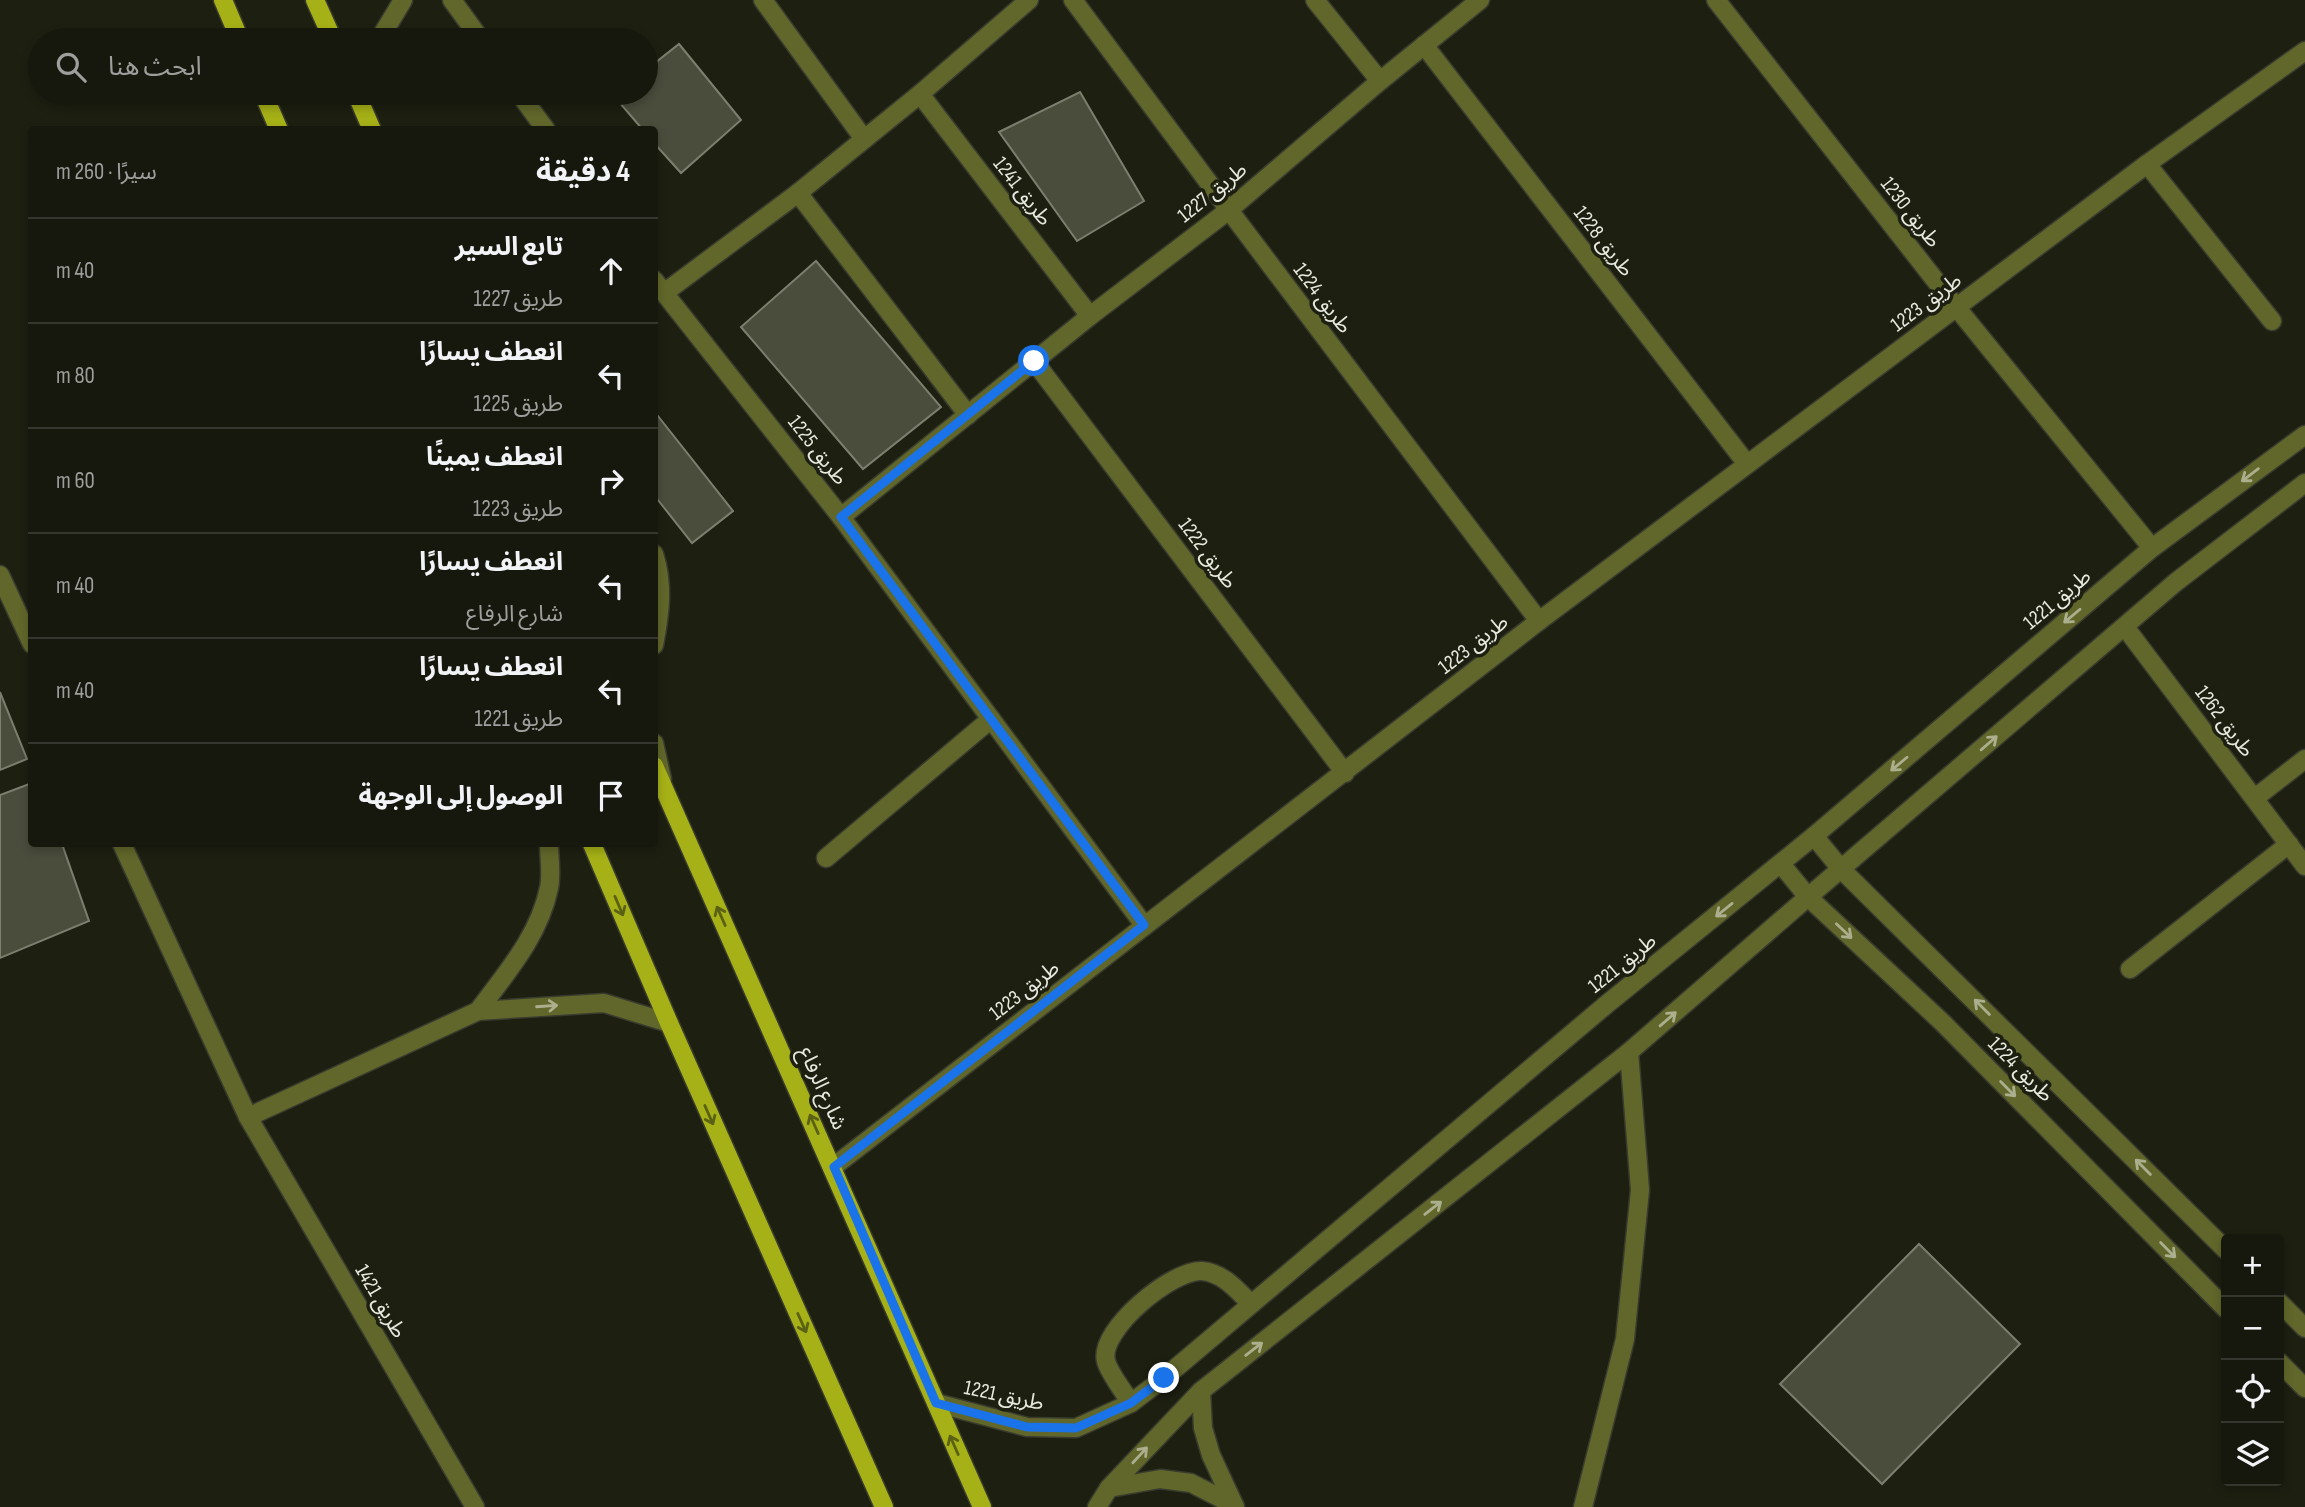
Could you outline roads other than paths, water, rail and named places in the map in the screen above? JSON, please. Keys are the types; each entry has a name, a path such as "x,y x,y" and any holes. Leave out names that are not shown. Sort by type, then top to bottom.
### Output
{"main road":[{"path":"223,0 235,28"},
{"path":"315,0 328,28"},
{"path":"268,105 277,126"},
{"path":"361,105 370,126"},
{"name":"شارع الرفاع","path":"658,775 834,1167 982,1507"},
{"path":"593,847 884,1507"}],"street":[{"path":"386,28 403,0"},
{"path":"452,0 472,28"},
{"path":"763,0 864,139"},
{"path":"659,286 797,193 920,94 1029,0"},
{"name":"طريق 1224","path":"1073,0 1539,621"},
{"path":"1315,0 1380,81"},
{"name":"طريق 1227","path":"841,517 1090,316 1229,210 1480,0"},
{"name":"طريق 1230","path":"1716,0 1957,308 2152,548"},
{"name":"طريق 1228","path":"1424,45 1747,464"},
{"name":"طريق 1223","path":"834,1167 1539,621 2147,164 2305,51"},
{"name":"طريق 1241","path":"920,94 1090,316"},
{"path":"528,105 543,126"},
{"path":"2147,164 2272,321"},
{"path":"797,193 968,415"},
{"name":"طريق 1225","path":"659,286 841,517 1144,925"},
{"name":"طريق 1222","path":"1034,361 1345,773"},
{"name":"طريق 1221","path":"936,1403 1027,1427 1076,1428 1131,1403 1607,1004 1781,864 2152,548 2305,435"},
{"path":"1097,1507 1109,1488 1201,1391 1629,1052 2176,582 2305,483"},
{"path":"0,575 28,635"},
{"path":"658,577 658,626"},
{"name":"طريق 1262","path":"2125,627 2305,866"},
{"path":"826,859 991,719"},
{"path":"2255,798 2305,759"},
{"path":"658,762 663,786"},
{"name":"طريق 1224","path":"1814,836 1841,869 2221,1245"},
{"path":"2130,969 2289,844"},
{"name":"طريق 1421","path":"123,847 248,1117 475,1507"},
{"path":"478,1011 525,948 541,917 550,885 549,847"},
{"name":"طريق 1224","path":"1781,864 1808,897 1943,1023 2221,1304"},
{"path":"248,1117 478,1011 604,1003 669,1023"},
{"path":"1583,1507 1626,1326 1640,1190 1629,1052"},
{"path":"1131,1403 1106,1360 1108,1341 1119,1325 1160,1287 1180,1275 1202,1271 1226,1279 1250,1303"},
{"path":"2284,1307 2305,1328"},
{"path":"2284,1367 2305,1388"},
{"path":"1201,1391 1203,1428 1211,1455 1235,1506"},
{"path":"1109,1488 1160,1479 1180,1481 1191,1483 1235,1506"}]}
